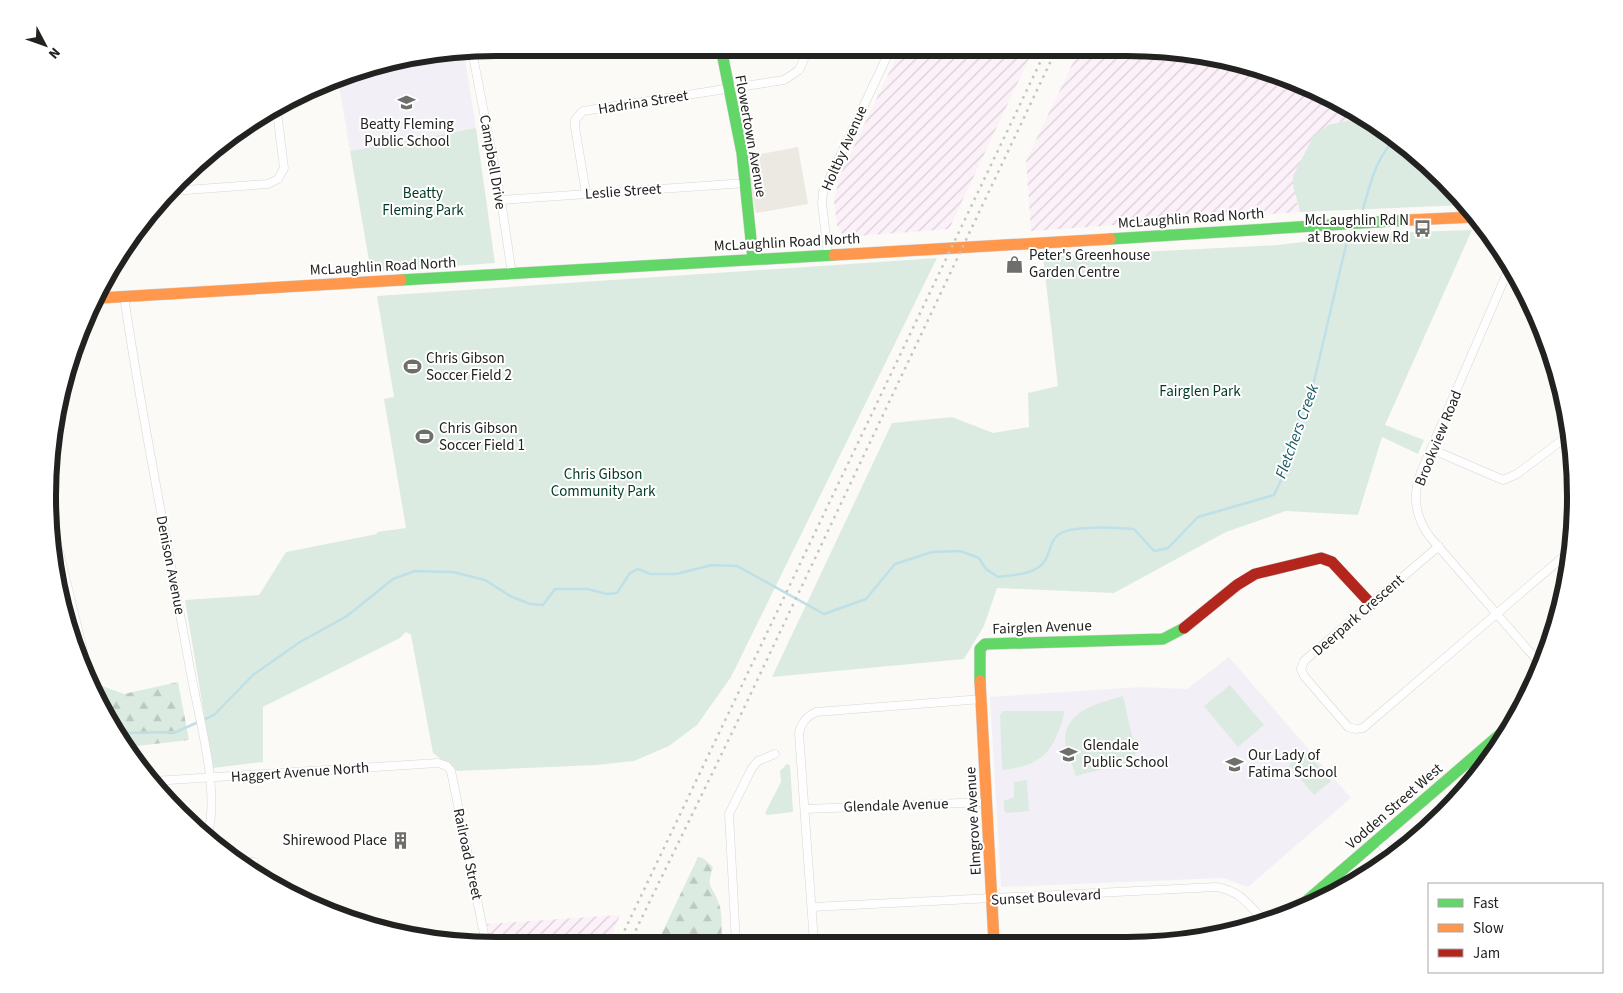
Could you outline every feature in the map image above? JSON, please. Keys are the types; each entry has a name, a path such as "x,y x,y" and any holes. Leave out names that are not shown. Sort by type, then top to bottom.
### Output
{"main road":[{"name":"Flowertown Avenue","path":"722,56 746,182 753,258"},
{"name":"McLaughlin Road North","path":"104,298 753,258 1137,237 1370,220 1467,217"},
{"name":"Fairglen Avenue","path":"982,699 979,662 980,649 986,644 1163,639 1182,630 1237,585 1254,574 1303,561 1321,558 1332,562 1371,604"},
{"name":"Elmgrove Avenue","path":"982,699 994,937"},
{"name":"Vodden Street West","path":"1314,894 1494,739"}],"street":[{"path":"728,89 784,80 799,70 805,56"},
{"name":"Holtby Avenue","path":"828,254 822,203 823,192 887,56"},
{"name":"Campbell Drive","path":"473,57 512,274"},
{"name":"Hadrina Street","path":"586,193 575,127 575,120 583,111 728,89"},
{"path":"180,190 268,184 278,179 284,168 277,114"},
{"name":"Leslie Street","path":"500,200 746,182"},
{"name":"Brookview Road","path":"1507,274 1417,483 1416,500 1422,524 1535,658"},
{"name":"Denison Avenue","path":"124,296 137,383 197,712 202,730 213,816 209,830"},
{"path":"1431,449 1503,480 1517,474 1563,439"},
{"name":"Deerpark Crescent","path":"1439,546 1304,661 1301,669 1304,676 1348,727 1356,730 1363,728 1497,614"},
{"path":"1497,614 1562,558"},
{"path":"62,568 80,638"},
{"path":"814,937 799,733 807,716 816,712 982,699"},
{"path":"736,937 729,814 752,768 758,761 775,754"},
{"name":"Haggert Avenue North","path":"160,781 438,763 447,766"},
{"name":"Railroad Street","path":"447,766 451,771 485,937"},
{"name":"Glendale Avenue","path":"804,808 987,802"},
{"path":"1377,839 1388,851"},
{"name":"Sunset Boulevard","path":"812,907 991,900 1216,887 1231,890 1242,897 1259,916"}],"shaded area":[{"path":"897,56 1030,56 949,229 844,237 837,225 834,201 840,175"},
{"path":"1076,56 1155,57 1184,60 1240,71 1295,90 1354,119 1328,125 1295,197 1300,212 1031,231 1026,161"},
{"name":"Beatty Fleming Public School","path":"465,57 476,128 350,151 339,86 383,71 439,60"},
{"path":"798,147 808,204 756,213 745,157"},
{"path":"1229,657 1351,798 1248,887 1223,878 1001,887 990,697 1142,687 1187,689"},
{"path":"620,915 611,937 490,937 487,924"}],"green space":[{"path":"1354,119 1371,130 1417,166 1456,205 1300,212 1293,185 1293,176 1313,137 1328,125"},
{"name":"Beatty Fleming Park","path":"476,128 495,263 371,272 350,151"},
{"name":"Fairglen Park","path":"1472,230 1385,425 1424,440 1418,454 1382,437 1358,515 1286,511 1226,532 1114,593 997,588 984,626 964,659 772,677 892,423 952,417 993,433 1029,427 1028,393 1058,386 1043,257 1278,245 1377,233"},
{"name":"Chris Gibson Community Park","path":"937,258 731,677 697,725 669,746 634,761 597,765 457,771 433,753 411,635 406,632 400,638 263,707 263,762 213,768 185,600 259,595 286,552 377,534 377,532 406,528 384,399 394,397 377,296"},
{"path":"178,682 189,740 134,746 115,717 99,685 124,694"},
{"path":"1230,685 1264,725 1238,747 1204,706"},
{"path":"1123,696 1136,753 1131,762 1076,776 1065,745 1067,730 1071,722 1077,715 1094,705"},
{"path":"1003,711 1065,711 1057,736 1046,753 1038,760 1028,764 1002,770 1000,715"},
{"path":"1306,751 1331,781 1314,795 1289,765"},
{"path":"787,764 790,765 793,812 767,815 765,813 781,782 780,771"},
{"path":"1027,780 1029,811 1006,813 1004,811 1004,801 1014,797 1014,782"},
{"path":"698,857 703,858 713,867 710,884 720,908 722,937 663,937 661,935"}],"waterway":[{"name":"Fletchers Creek","path":"1363,209 1378,163 1391,144"},
{"name":"Fletchers Creek","path":"125,733 176,732 214,715 253,675 300,642 347,616 393,579 415,571 453,572 485,580 510,596 530,604 543,605 555,589 587,589 607,594 617,593 630,573 638,569 650,574 676,574 712,565 737,566 824,614 866,599 895,564 932,552 960,551 979,558 986,569 998,577 1023,574 1035,570 1044,562 1054,539 1068,530 1097,528 1134,529 1154,551 1168,548 1198,517 1274,495 1281,480 1294,431 1311,394 1347,241 1351,233"}],"railway":[{"path":"621,937 1043,56"},
{"path":"632,937 744,708 1053,56"}],"traffic: fast":[{"path":"723,56 742,153 753,259"},
{"path":"1110,239 1409,220"},
{"path":"401,280 834,255"},
{"path":"980,681 980,649 985,644 1163,639 1184,628"},
{"path":"1315,894 1494,740"}],"traffic: slow":[{"path":"1409,220 1467,217"},
{"path":"834,255 1110,239"},
{"path":"104,298 401,280"},
{"path":"980,681 994,937"}],"traffic: jam":[{"path":"1184,628 1237,585 1255,574 1321,558 1332,562 1371,604"}],"place":[{"name":"Beatty Fleming Public School","path":"407,103"},
{"name":"McLaughlin Rd N at Brookview Rd","path":"1423,229"},
{"name":"Peter's Greenhouse Garden Centre","path":"1015,264"},
{"name":"Chris Gibson Soccer Field 2","path":"412,367"},
{"name":"Chris Gibson Soccer Field 1","path":"425,437"},
{"name":"Glendale Public School","path":"1069,754"},
{"name":"Our Lady of Fatima School","path":"1234,764"},
{"name":"Shirewood Place","path":"401,840"}]}
